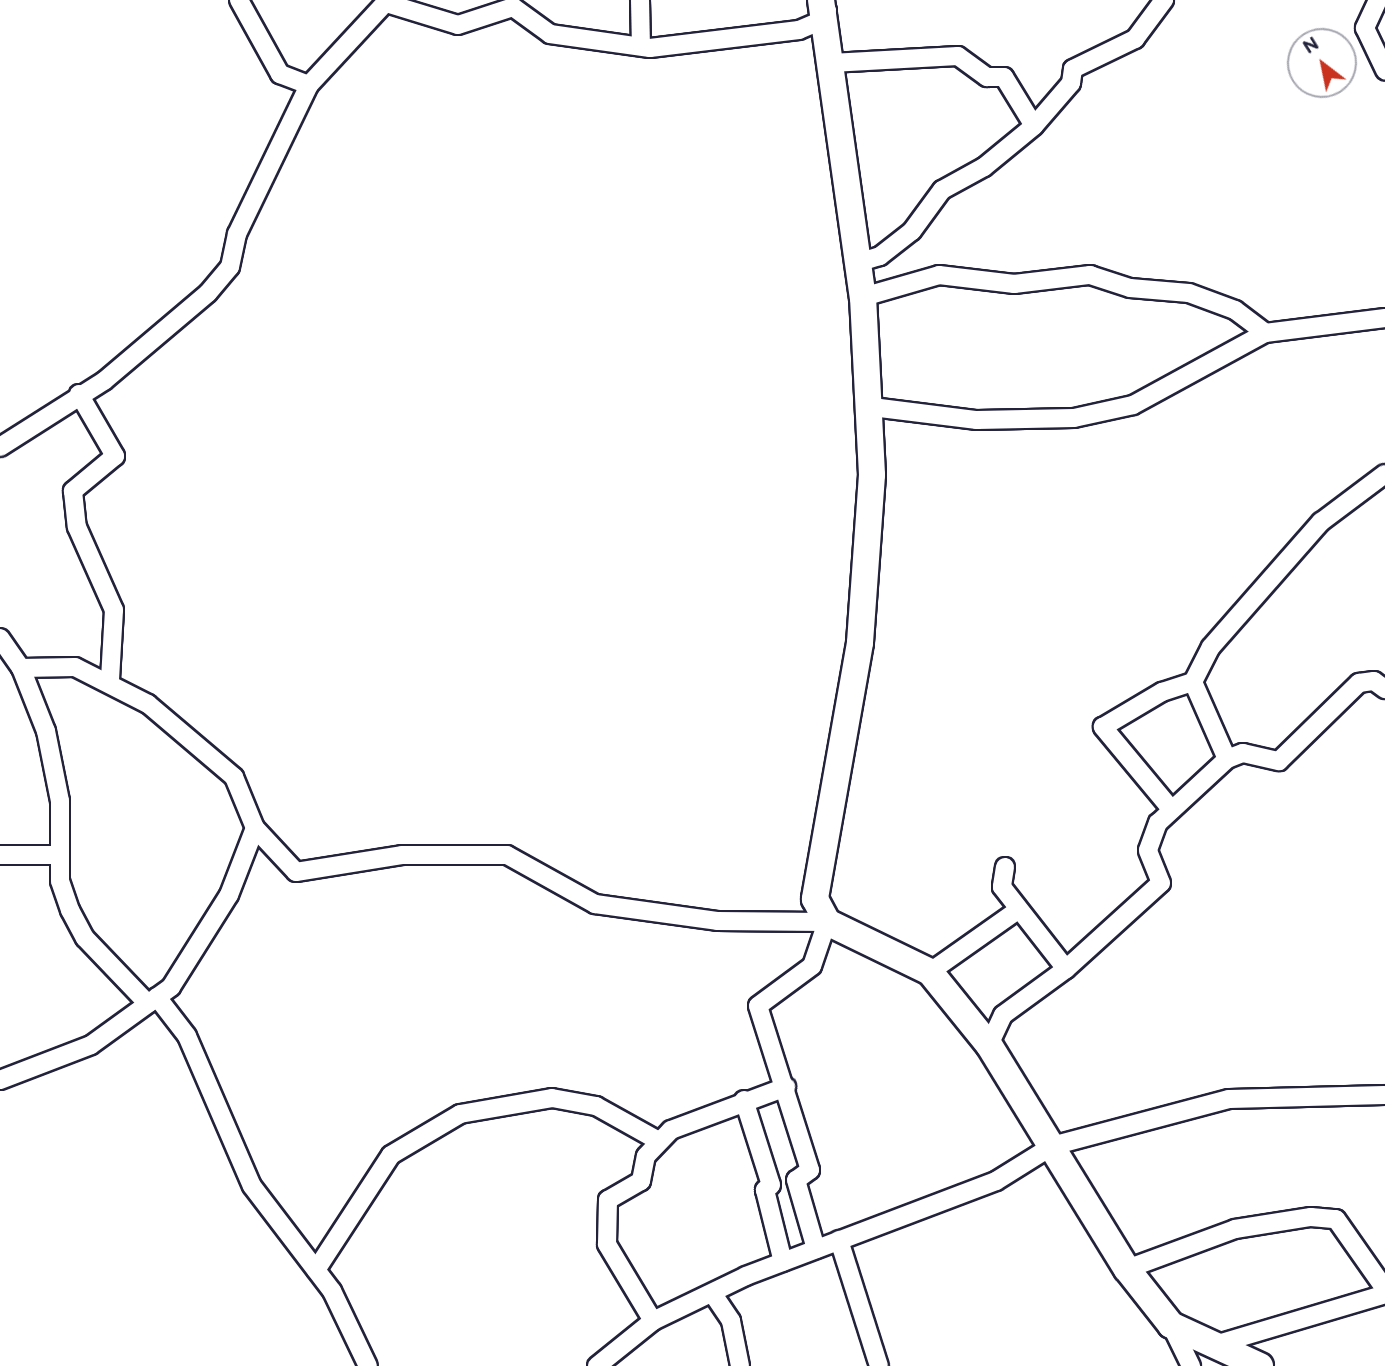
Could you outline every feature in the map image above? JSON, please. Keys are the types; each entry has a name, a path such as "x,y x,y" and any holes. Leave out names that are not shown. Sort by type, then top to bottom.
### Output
{"street":[{"path":"239,0 280,74 309,85"},
{"path":"640,0 641,46"},
{"path":"0,447 79,394 104,381 208,293 230,267 237,234 309,85 387,2 458,25 515,4 550,34 641,46 799,30 825,6"},
{"path":"857,264 880,256 912,231 942,190 984,167 1034,126 1071,83 1073,69 1135,39 1156,2"},
{"path":"816,1249 796,1180 810,1170 786,1087 758,1006 812,966 827,922 815,899 863,622 872,407 863,297 825,6"},
{"path":"1378,8 1365,28 1385,70"},
{"path":"831,63 958,56 986,77 1004,77 1034,126"},
{"path":"863,297 939,275 1014,284 1090,275 1130,288 1189,293 1234,310 1265,333"},
{"path":"872,407 977,421 1074,418 1133,405 1265,333 1385,318"},
{"path":"79,394 116,456 73,491 76,527 114,611 110,680"},
{"path":"1171,809 1103,727 1162,692 1194,682 1232,618 1321,522 1385,474"},
{"path":"0,638 21,668 46,731 60,801 60,881 85,938 187,1036 259,1198 316,1270 363,1346 368,1366"},
{"path":"21,668 75,667 110,680 234,776 255,828 296,872 402,855 507,856 595,904 666,909 718,921 827,922 930,972 989,1045 1127,1269 1171,1325 1191,1366"},
{"path":"989,1045 1003,1015 1066,969 1161,883 1148,850 1171,809 1227,759 1243,753 1279,761 1359,683 1374,681 1385,689"},
{"path":"1194,682 1227,759"},
{"path":"0,1080 91,1045 171,987 229,895 255,828"},
{"path":"0,855 60,855"},
{"path":"1005,867 1002,887 1066,969"},
{"path":"930,972 1018,910"},
{"path":"653,1321 619,1270 606,1225 608,1200 641,1181 657,1140 744,1100 786,1087"},
{"path":"597,1366 653,1321 715,1297 783,1262 996,1181 1052,1146 1229,1099 1385,1095"},
{"path":"316,1270 391,1154 460,1114 552,1098 596,1106 657,1140"},
{"path":"744,1100 771,1185 765,1190 783,1262"},
{"path":"1127,1269 1235,1229 1311,1217 1336,1219 1385,1292 1211,1346"},
{"path":"839,1240 879,1366"},
{"path":"715,1297 731,1321 740,1366"},
{"path":"1171,1325 1211,1346 1260,1366"}]}
